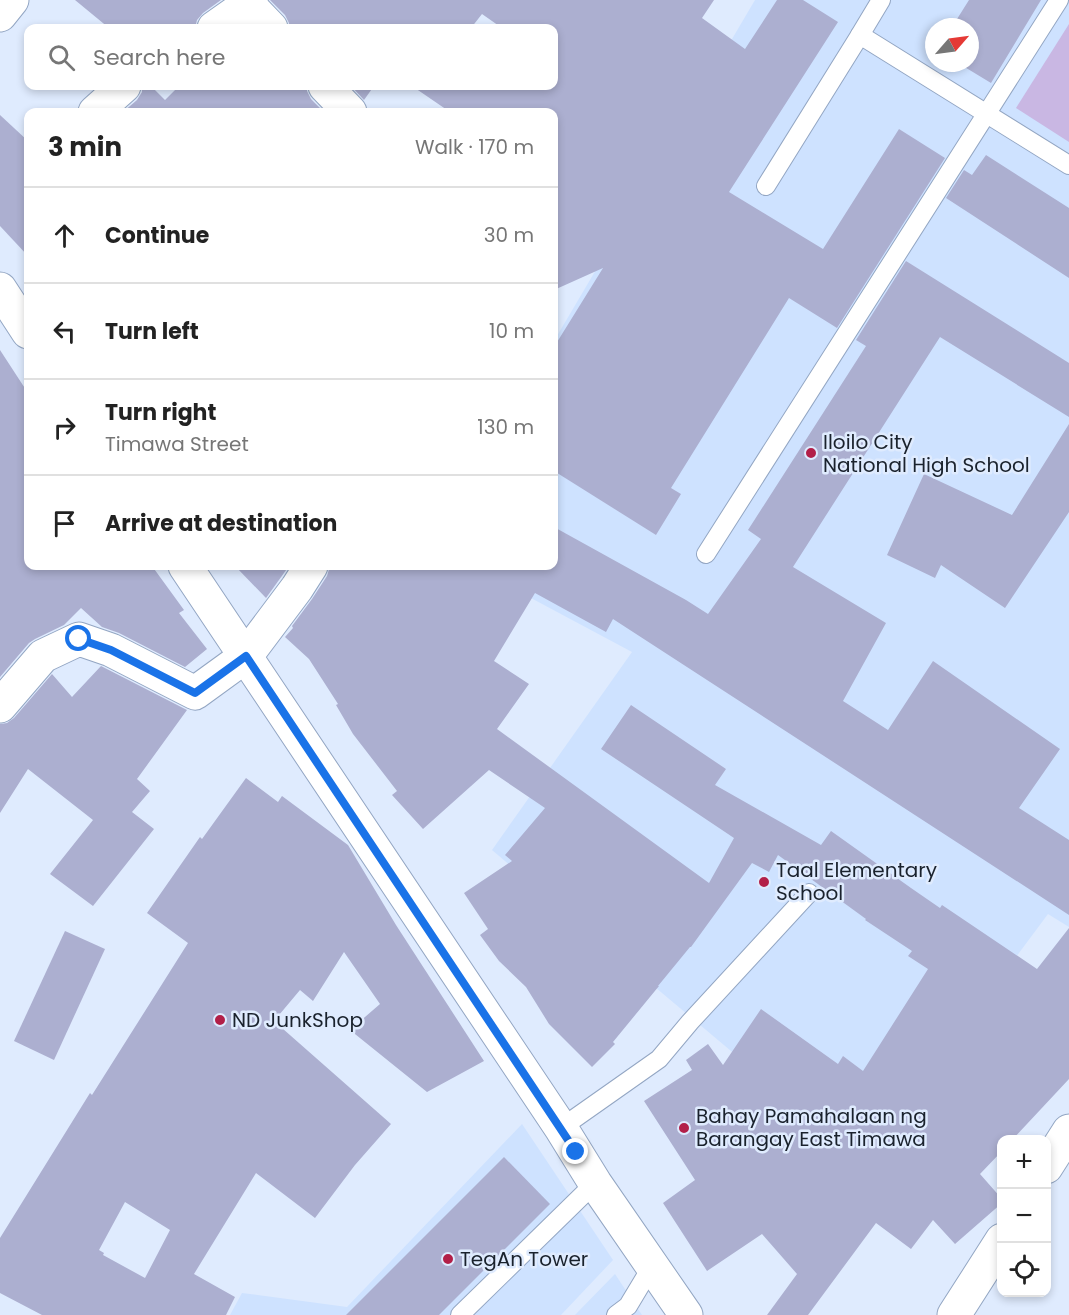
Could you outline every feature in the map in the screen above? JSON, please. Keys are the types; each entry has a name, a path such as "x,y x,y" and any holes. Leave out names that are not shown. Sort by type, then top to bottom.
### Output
{"street":[{"path":"0,15 12,0"},
{"path":"219,24 249,2 268,24"},
{"path":"99,108 120,90"},
{"path":"329,90 346,108"},
{"path":"0,289 24,326"},
{"path":"188,570 686,1315"},
{"path":"0,706 43,656 79,639 111,650 195,693 246,656 309,570"},
{"path":"1051,1160 1069,1131"},
{"path":"954,1315 1000,1243"}],"lane":[{"path":"766,186 881,0"},
{"path":"706,554 1059,0"},
{"path":"860,35 1069,165"},
{"path":"561,1128 659,1059 698,1013 809,893"},
{"path":"460,1315 596,1183"},
{"path":"626,1312 652,1266"}],"shaded area":[{"name":"Iloilo City National High School","path":"755,0 1069,0 1069,927 1048,914 863,1162 492,850 632,652 478,570 558,570 558,334"},
{"path":"1069,24 1069,142 1016,108"},
{"path":"522,1124 613,1260 561,1315 230,1315 242,1293 347,1307"},
{"path":"615,1274 642,1315 575,1315"}],"building":[{"path":"75,0 221,0 203,13 196,24 104,24"},
{"path":"270,0 714,0 702,18 745,49 777,0 803,0 838,22 729,192 823,249 899,129 945,158 837,328 789,298 671,488 681,494 656,535 558,474 558,341 603,268 558,288 558,108 444,108 418,90 558,90 558,24 496,24 482,14 474,24 289,24 285,15"},
{"path":"969,0 1041,0 991,83 973,72 979,72 979,18 958,18"},
{"path":"142,90 155,90 165,100 175,90 307,90 311,99 320,108 128,108"},
{"path":"355,90 371,90 364,100"},
{"path":"0,115 24,137 24,252 0,226"},
{"path":"986,155 1069,208 1069,278 946,198 964,170 972,175"},
{"path":"906,261 1069,363 1069,417 940,337 793,567 886,623 843,701 888,730 933,661 1060,749 1019,808 1069,840 1069,915 613,619 606,632 535,593 494,661 529,684 497,729 709,883 734,838 601,749 631,705 726,769 715,785 821,845 831,831 940,908 942,905 1037,969 1069,928 1069,1079 1017,1135 997,1135 997,1156 980,1174 997,1193 997,1207 955,1244 933,1220 911,1249 876,1223 808,1315 767,1315 797,1274 762,1234 707,1271 663,1203 695,1180 644,1101 692,1070 686,1060 708,1044 723,1065 761,1009 838,1064 843,1056 863,1071 928,969 908,956 912,951 865,920 778,855 769,872 752,863 691,947 613,1042 615,1044 592,1067 549,1024 526,987 499,961 480,935 488,929 464,893 512,861 505,855 545,808 489,770 423,829 392,795 397,791 353,734 336,705 338,704 309,659 285,637 312,599 329,570 558,570 558,529 708,614 761,539 748,530 866,346 856,340"},
{"path":"0,350 24,387 24,570 155,570 184,610 179,613 207,649 185,667 119,633 102,627 81,608 64,625 29,643 0,677"},
{"path":"1069,424 1069,512 1005,608 941,565 935,578 887,555 924,474 1012,515"},
{"path":"239,570 286,570 266,598"},
{"path":"101,666 187,710 137,779 150,791 132,812 154,829 93,906 50,874 93,820 28,769 0,813 0,724 7,723 14,718 52,674 72,697"},
{"path":"246,778 278,802 282,796 348,845 396,925 484,1061 427,1092 350,1030 380,1004 344,952 313,1001 300,990 274,1021 391,1124 355,1165 315,1218 256,1173 194,1274 235,1297 226,1315 42,1315 0,1293 0,1238 90,1093 92,1095 188,943 147,913 200,837 202,839","holes":["125,1202 170,1230 145,1278 103,1255 104,1253 99,1250"]},
{"path":"65,931 105,949 54,1060 14,1041"},
{"name":"TegAn Tower","path":"504,1157 550,1204 439,1315 346,1315"}],"place":[{"name":"Iloilo City National High School","path":"811,453"},
{"name":"Taal Elementary School","path":"764,882"},
{"name":"ND JunkShop","path":"220,1020"},
{"name":"Bahay Pamahalaan ng Barangay East Timawa","path":"684,1128"},
{"name":"TegAn Tower","path":"448,1259"}],"route":[{"path":"79,639 111,650 195,693 246,656 576,1152"}]}
